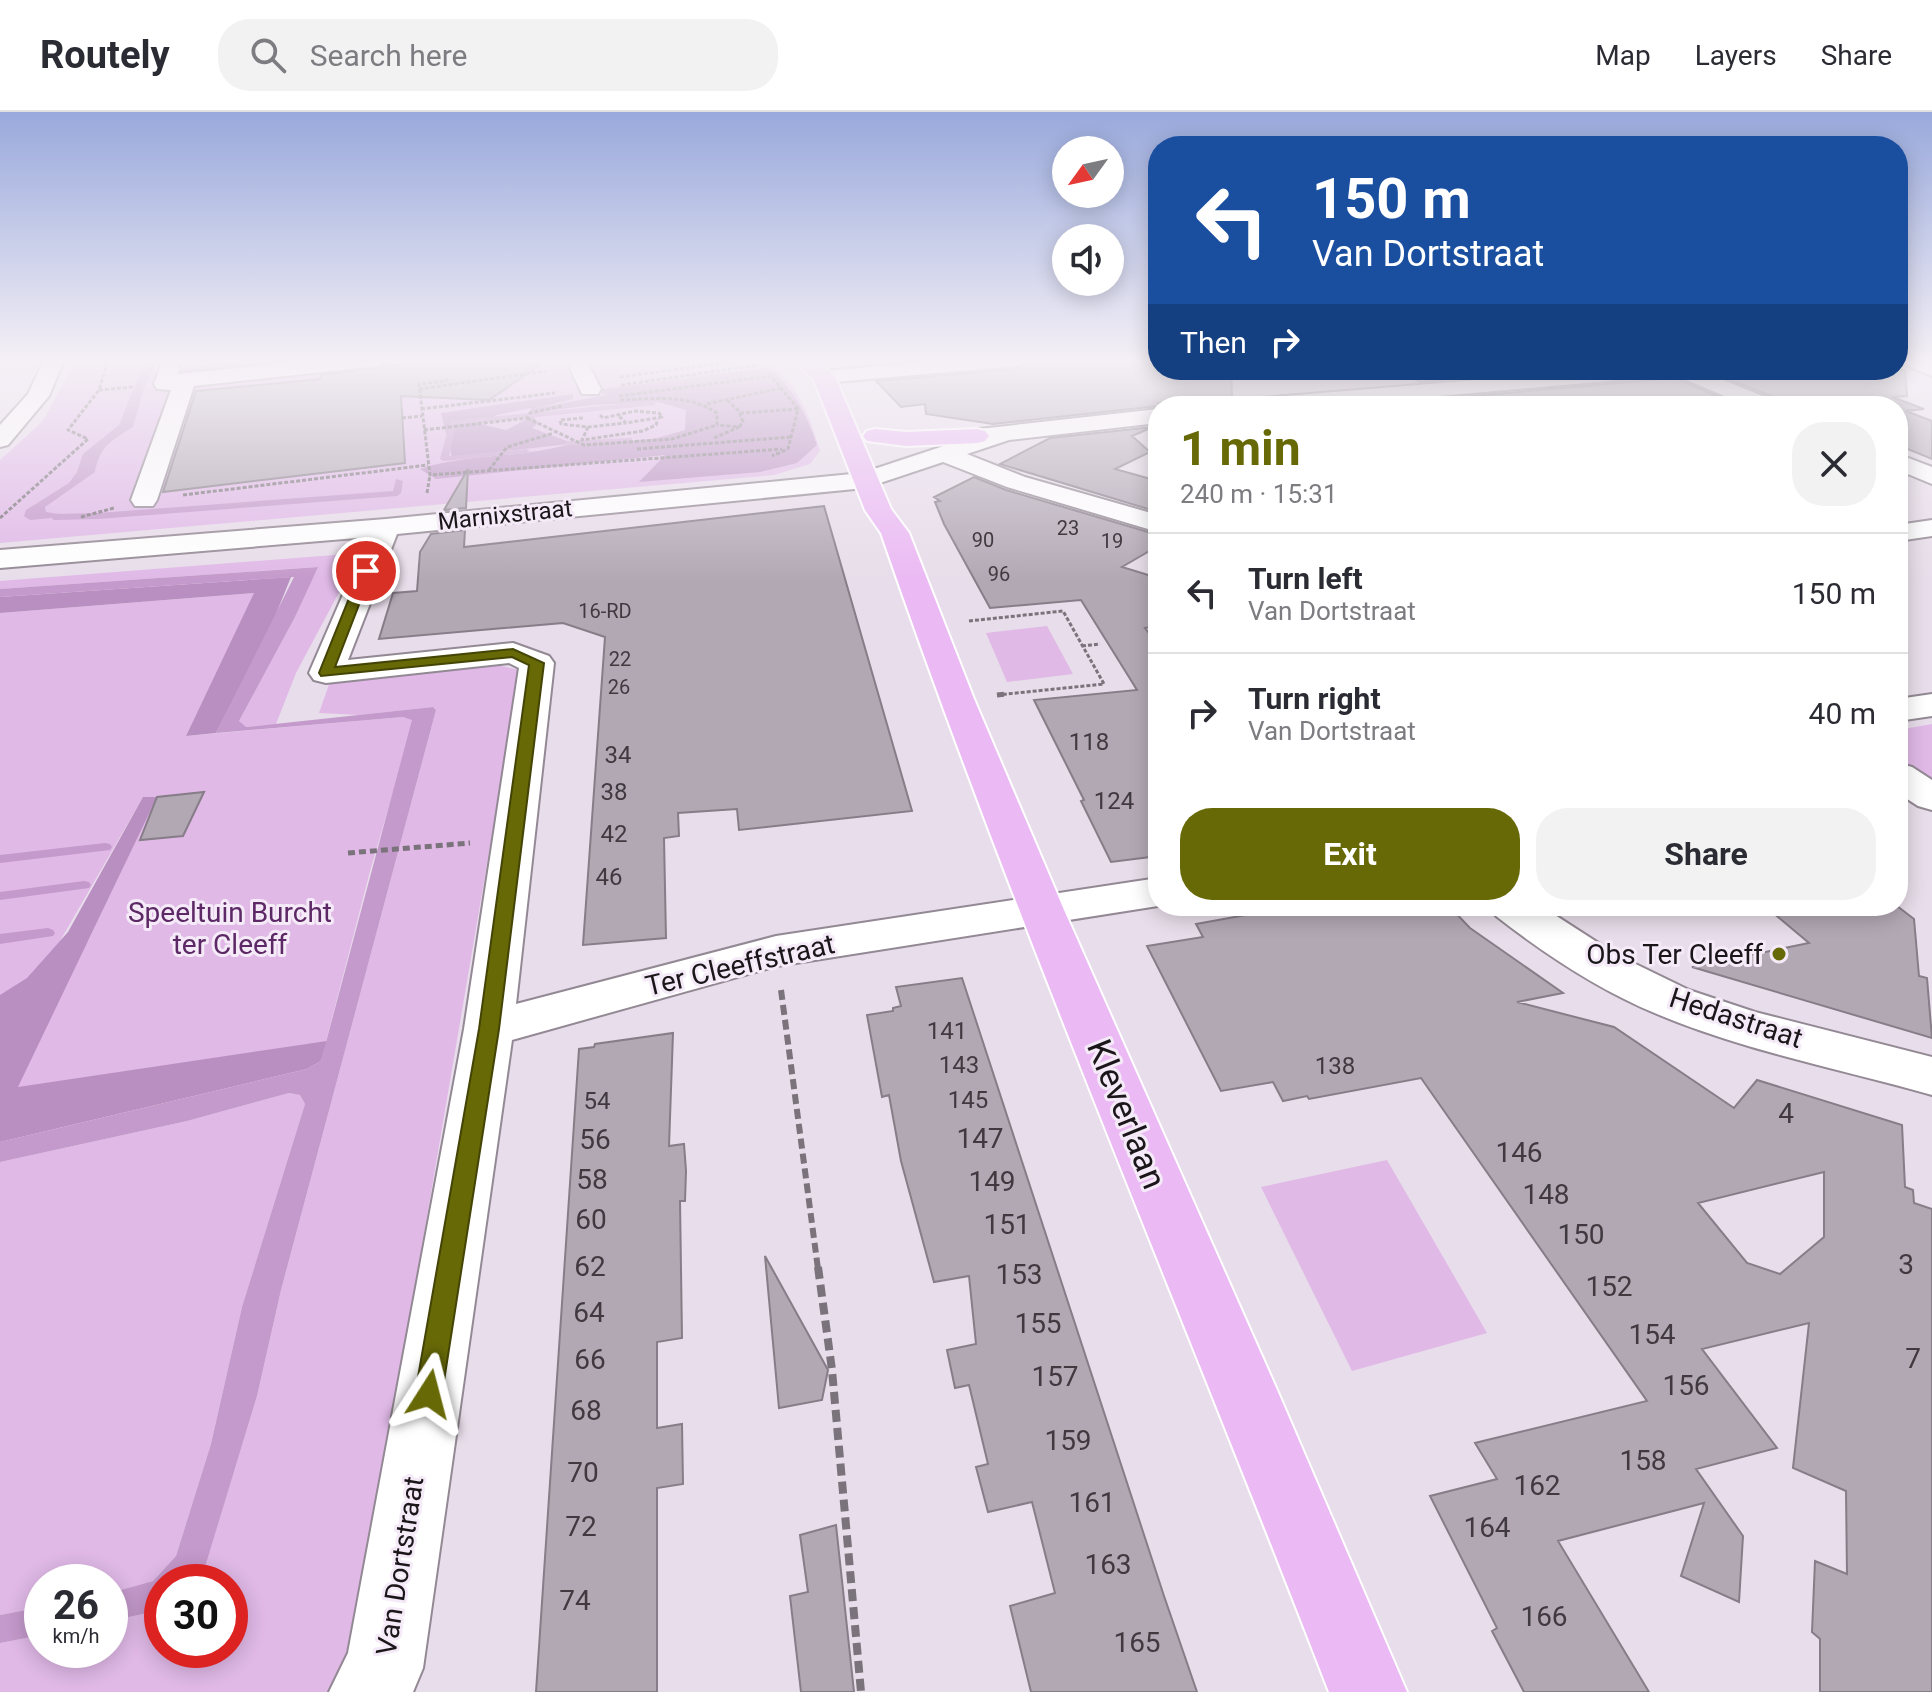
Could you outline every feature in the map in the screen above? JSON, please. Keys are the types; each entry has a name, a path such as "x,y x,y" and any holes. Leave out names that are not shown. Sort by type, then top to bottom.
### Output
{"main road":[{"name":"Kleverlaan","path":"857,434 880,473"},
{"name":"Kleverlaan","path":"871,434 880,473 878,510 895,533 956,699 1042,910 1254,1412 1368,1692"},
{"path":"896,434 906,439 977,436"}],"street":[{"path":"144,500 167,434"},
{"path":"880,473 977,436 999,434"},
{"path":"880,473 1004,434"},
{"path":"944,454 1016,482 1148,521"},
{"path":"1908,465 1932,476"},
{"name":"Marnixstraat","path":"0,559 386,527 880,473"},
{"name":"Van Dortstraat","path":"368,1692 384,1668 489,1029 537,663 513,653 326,673 386,527"},
{"path":"1908,532 1932,528"},
{"path":"1908,709 1932,705"},
{"path":"1908,782 1932,798"},
{"name":"Ter Cleeffstraat","path":"489,1029 776,951 1148,894"},
{"name":"Hedastraat","path":"1525,916 1549,935 1611,972 1696,1010 1932,1076"}],"path":[{"path":"0,518 88,439 76,434"},
{"path":"424,434 430,475 788,449"},
{"path":"489,470 507,447 552,434"},
{"path":"564,434 583,443 637,443 693,434"},
{"path":"583,443 586,434"},
{"path":"583,443 629,434"},
{"path":"699,434 714,440 726,434"},
{"path":"788,449 792,434"},
{"path":"637,449 714,440 791,437"},
{"path":"637,443 637,460"},
{"path":"761,460 788,449"},
{"path":"79,518 144,500 428,465"},
{"path":"929,626 1063,611 1104,684 956,699"},
{"path":"1082,646 1100,644"},
{"path":"348,853 515,838"},
{"path":"776,951 832,1370 861,1692"}],"green space":[{"path":"29,434 814,434 820,451 810,464 774,475 0,543 0,460"},
{"path":"360,553 296,673 276,724 245,727 239,721 295,617 317,567 0,589 0,581"},
{"name":"Speeltuin Burcht ter Cleeff","path":"255,593 186,736 403,717 412,719 321,1061 0,1142 0,613","holes":["143,797 156,798 88,941 60,941"]},
{"path":"1047,626 1073,674 1007,682 986,633"},
{"path":"497,665 520,670 346,1692 0,1692 0,1643 24,1638 24,1668 128,1668 128,1617 144,1614 144,1668 248,1668 248,1564 206,1564 257,1396 281,1290 436,710 433,707 359,715 319,713 332,676"},
{"path":"1932,724 1932,778 1908,765 1908,728"},
{"path":"289,1093 300,1095 305,1104 242,1307 211,1444 176,1556 169,1564 144,1564 144,1584 128,1588 128,1564 24,1564 24,1610 0,1615 0,1162 187,1121"},
{"path":"1387,1160 1487,1333 1352,1371 1261,1187"}],"shaded area":[{"path":"108,434 123,434 100,456 95,472 45,507 46,512 72,516 30,520 24,516 26,510 69,483 77,472 83,454"},
{"path":"446,434 547,434 575,444 654,439 672,434 813,434 817,445 797,463 760,472 639,482 665,455 436,479 420,469 457,460 532,452 569,444 452,457"},
{"path":"318,567 239,721 246,727 433,707 436,710 281,1290 257,1396 206,1564 169,1564 176,1556 211,1444 242,1307 305,1104 300,1095 289,1093 187,1121 0,1162 0,1142 307,1069 321,1061 412,720 403,717 216,733 294,577 0,597 0,589"},
{"path":"291,577 272,624 216,733 186,736 254,593 0,613 0,597"},
{"path":"143,797 157,797 18,1087 327,1041 321,1061 307,1069 0,1142 0,995 27,978 68,932"},
{"path":"144,1584 144,1614 128,1617 128,1588"},
{"path":"24,1610 24,1638 0,1643 0,1615"}],"building":[{"path":"182,434 403,434 405,463 163,492"},
{"path":"1137,434 1132,436 1148,453 1115,469 1148,478 1148,509 1000,464 1050,438"},
{"path":"1908,434 1932,434 1932,459 1908,449"},
{"path":"468,469 466,508 444,510"},
{"path":"974,477 1006,490 1148,532 1148,552 1122,567 1148,575 1148,628 1145,628 1148,632 1148,857 1111,862 1034,700 1137,690 1081,600 990,608 944,524 935,502 940,501 934,497"},
{"path":"824,506 912,811 739,830 737,809 678,813 679,836 664,838 666,938 583,945 605,637 563,623 379,639 393,593 417,591 420,552 431,534 465,530 464,547"},
{"path":"204,792 183,836 140,840 157,797"},
{"path":"1908,914 1914,919 1919,976 1927,978 1932,1038 1692,967 1809,943 1777,916"},
{"path":"1240,916 1459,916 1470,928 1563,993 1517,1002 1614,1027 1734,1108 1757,1080 1902,1125 1905,1187 1913,1190 1914,1203 1932,1209 1932,1692 1820,1692 1820,1639 1812,1632 1815,1561 1847,1574 1846,1491 1793,1468 1809,1323 1702,1349 1777,1448 1696,1469 1743,1536 1739,1602 1681,1576 1704,1503 1558,1541 1649,1692 1524,1692 1492,1631 1497,1628 1430,1496 1497,1479 1475,1443 1647,1401 1421,1078 1283,1101 1273,1082 1221,1091 1147,946 1203,937 1196,924","holes":["1824,1172 1824,1237 1780,1274 1747,1263 1698,1203"]},
{"path":"962,978 1197,1692 1031,1692 1010,1606 1055,1593 1032,1502 988,1512 976,1467 988,1464 969,1385 955,1388 947,1350 976,1344 969,1276 934,1282 901,1161 889,1095 882,1097 867,1015 893,1011 893,1008 901,1006 896,987"},
{"path":"673,1033 669,1146 684,1144 686,1171 685,1201 680,1201 682,1338 657,1342 657,1428 682,1424 683,1484 657,1488 657,1692 536,1692 579,1049"},
{"path":"765,1256 828,1370 822,1400 779,1408"},
{"path":"836,1525 854,1692 801,1692 790,1596 808,1592 800,1535"}],"waterway":[{"path":"450,434 444,459 526,451"},
{"path":"569,443 629,440"},
{"path":"54,517 397,493 399,481"},
{"path":"0,859 105,847"},
{"path":"0,896 84,885"},
{"path":"0,939 48,933"}],"place":[{"name":"Obs Ter Cleeff","path":"1779,954"}],"route":[{"path":"366,571 326,673 513,653 537,663 489,1029 429,1394"}]}
